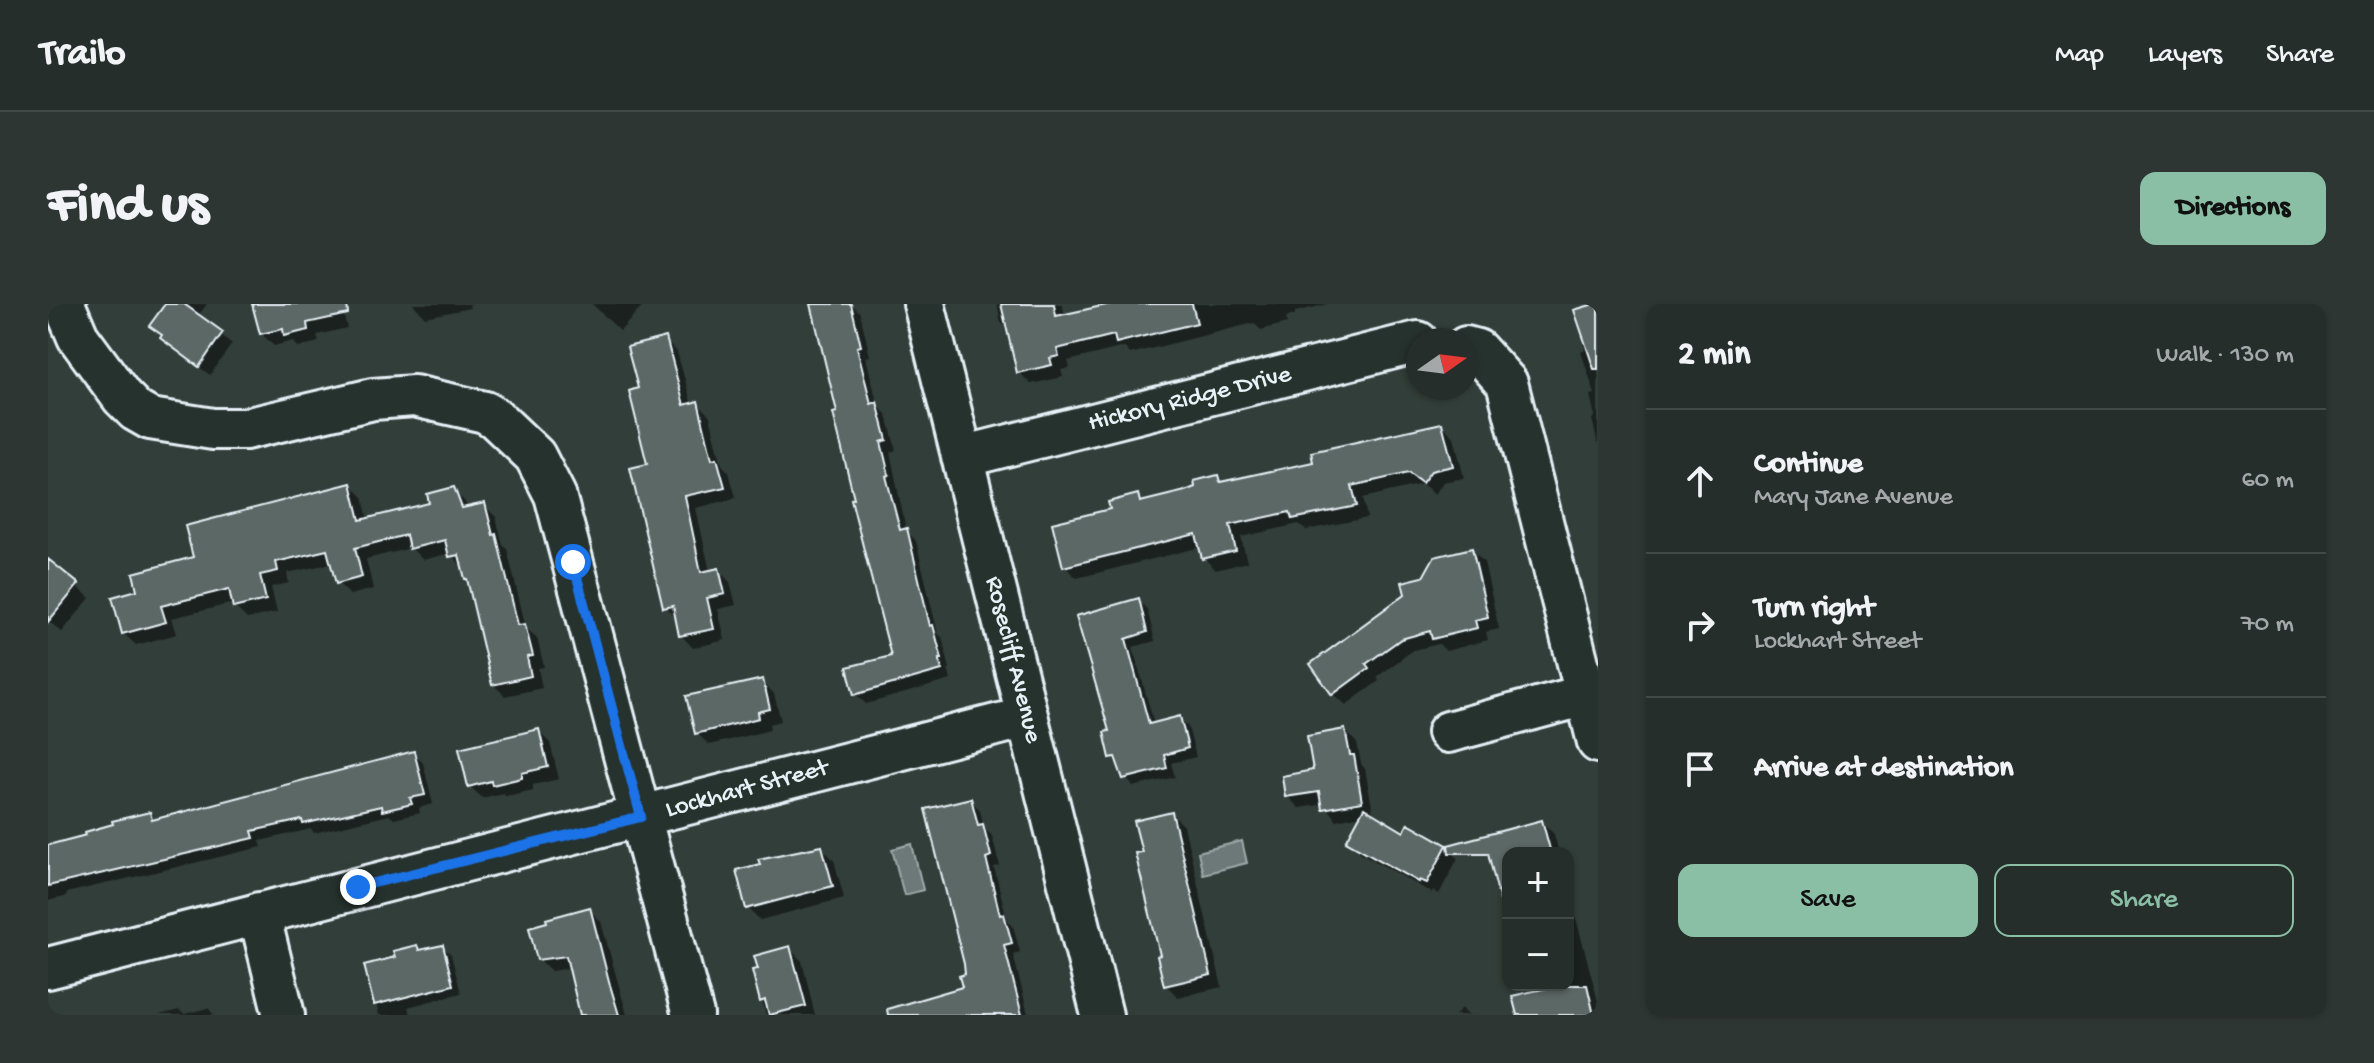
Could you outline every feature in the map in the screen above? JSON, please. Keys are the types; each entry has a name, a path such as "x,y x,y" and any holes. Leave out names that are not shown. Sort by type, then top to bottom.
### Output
{"street":[{"path":"64,304 78,337 122,397 150,419 213,429 245,429 373,399 414,396 485,412 506,426 535,456 555,495 693,1015"},
{"name":"Rosecliff Avenue","path":"924,304 1102,1015"},
{"name":"Hickory Ridge Drive","path":"962,457 1406,345"},
{"path":"1478,351 1507,383 1598,742"},
{"path":"1448,732 1586,695"},
{"name":"Lockhart Street","path":"48,968 1027,717"},
{"path":"259,913 284,1015"}],"shaded area":[{"path":"1242,841 1247,863 1203,874 1198,852"},
{"path":"912,844 923,890 904,895 892,849"}],"building":[{"path":"165,304 184,304 223,332 199,367 149,326"},
{"path":"252,304 347,304 348,314 307,323 308,330 284,336 283,329 260,334"},
{"path":"811,304 851,304 861,346 857,347 871,404 877,402 887,440 881,442 889,475 886,476 900,530 907,528 930,626 933,625 942,659 939,659 942,670 854,695 847,667 891,656 851,499 854,498 833,413 837,412"},
{"path":"1001,304 1054,304 1056,316 1111,304 1192,304 1197,323 1116,343 1114,335 1057,349 1059,356 1050,358 1052,365 1017,373"},
{"path":"1598,304 1598,369 1594,369 1574,310"},
{"path":"666,337 684,405 698,401 712,459 717,458 725,487 685,496 701,572 719,568 725,594 707,598 714,629 679,636 673,606 663,608 630,468 647,464 629,391 638,388 627,347"},
{"path":"1442,423 1453,466 1431,471 1422,483 1408,473 1352,486 1357,506 1292,519 1290,512 1230,525 1236,551 1202,559 1196,534 1063,567 1052,523 1110,509 1108,502 1138,494 1140,502 1185,491 1195,487 1194,481 1218,475 1220,482 1313,462 1311,452"},
{"path":"351,483 360,520 429,503 427,494 454,487 462,508 485,503 493,535 496,534 518,625 525,624 533,656 527,657 531,676 492,685 459,555 449,557 445,540 409,549 406,535 355,548 362,577 336,584 327,550 276,562 278,571 260,575 266,600 233,608 229,589 161,606 166,622 122,634 112,597 137,590 133,573 193,557 185,526"},
{"path":"1472,548 1488,617 1475,620 1477,628 1432,639 1430,631 1401,639 1366,664 1369,668 1332,695 1310,664 1405,594 1402,582 1423,577 1434,557"},
{"path":"48,559 79,584 48,622"},
{"path":"1139,598 1147,632 1126,639 1149,724 1180,716 1188,748 1164,755 1167,768 1123,779 1115,757 1110,758 1104,732 1109,731 1076,616"},
{"path":"763,679 770,709 758,712 759,718 695,734 686,696"},
{"path":"539,729 548,767 522,773 522,778 468,787 459,748"},
{"path":"1345,729 1350,755 1354,755 1362,802 1322,809 1319,792 1285,797 1282,776 1313,770 1307,736"},
{"path":"414,751 425,795 410,798 412,804 382,811 381,806 303,824 302,820 252,831 254,838 48,886 48,845 86,835 85,832 113,824 112,821 150,812 152,820"},
{"path":"971,798 978,825 983,824 991,856 986,858 1000,915 1004,914 1012,943 1004,945 1022,1015 888,1015 887,1009 962,987 959,976 965,974 964,964 925,809"},
{"path":"1364,808 1404,832 1408,823 1447,845 1427,883 1419,882 1346,841"},
{"path":"1172,812 1211,975 1164,986 1157,956 1160,955 1135,853 1142,852 1134,821"},
{"path":"1542,820 1549,847 1502,847 1500,901 1488,853 1449,853 1448,845"},
{"path":"822,846 833,886 746,909 736,870 760,864 758,859"},
{"path":"590,907 619,1015 580,1015 566,956 537,960 529,927"},
{"path":"417,945 419,950 443,945 453,985 374,1005 364,965 395,957 393,951"},
{"path":"790,946 806,1006 769,1015 765,1000 760,1002 752,970 758,969 754,956"},
{"path":"1574,985 1587,985 1594,1015 1517,1015 1512,996 1534,991 1574,991"}],"route":[{"path":"358,887 641,817 573,562"}]}
